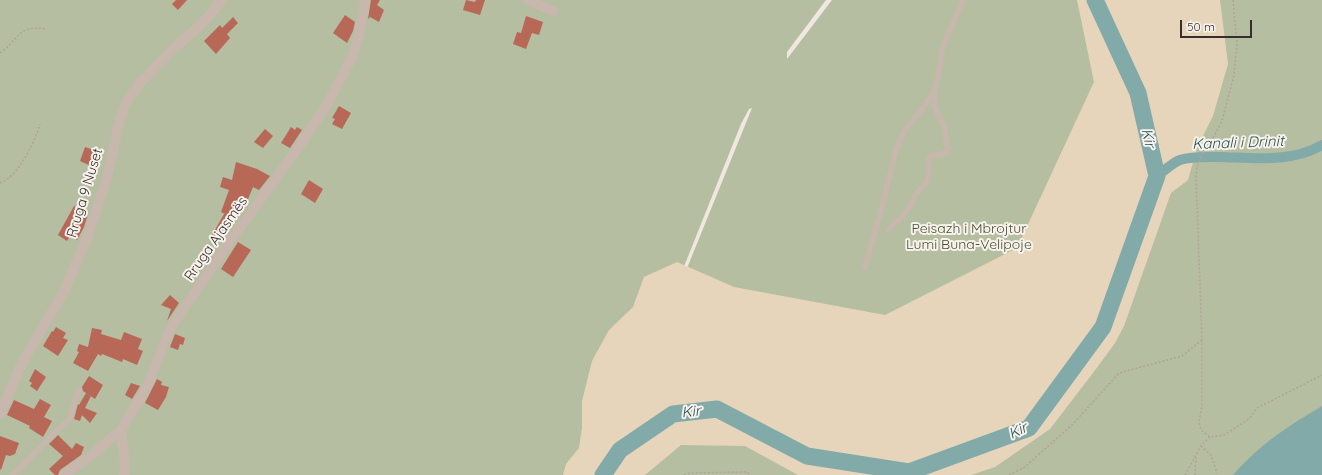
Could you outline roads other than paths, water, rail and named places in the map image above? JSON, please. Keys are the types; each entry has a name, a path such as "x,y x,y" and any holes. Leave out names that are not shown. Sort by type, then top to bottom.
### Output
{"street":[{"name":"Rruga 9 Nuset","path":"0,414 21,365 64,291 88,236 106,181 118,127 126,102 140,83 174,48 203,22 222,0"},
{"name":"Rruga Ajasmës","path":"121,432 124,422 147,386 166,337 173,324 328,103 352,57 359,34 365,0"},
{"path":"528,0 553,11"},
{"path":"64,475 96,452 112,436 121,432 125,463 124,475"}],"lane":[{"path":"865,267 896,150 904,131 934,92 938,78 942,49 962,0"},
{"path":"888,230 903,216 910,207 917,192 927,183 929,170 928,160 930,156 946,153 948,149 944,127 934,105 934,92"},
{"path":"13,475 52,435 69,420 72,415 74,403 79,390"}],"water":[{"path":"1322,406 1322,475 1233,475 1253,454 1274,437"}],"waterway":[{"name":"Kir","path":"603,475 620,450 673,414 717,409 807,456 909,472 1029,428 1103,327 1157,176 1138,93 1095,0"},
{"name":"Kanali i Drinit","path":"1157,176 1174,163 1180,160 1195,157 1285,157 1298,155 1322,145"}],"park label":[{"name":"Peisazh i Mbrojtur Lumi Buna-Velipoje","path":"969,238"}]}
